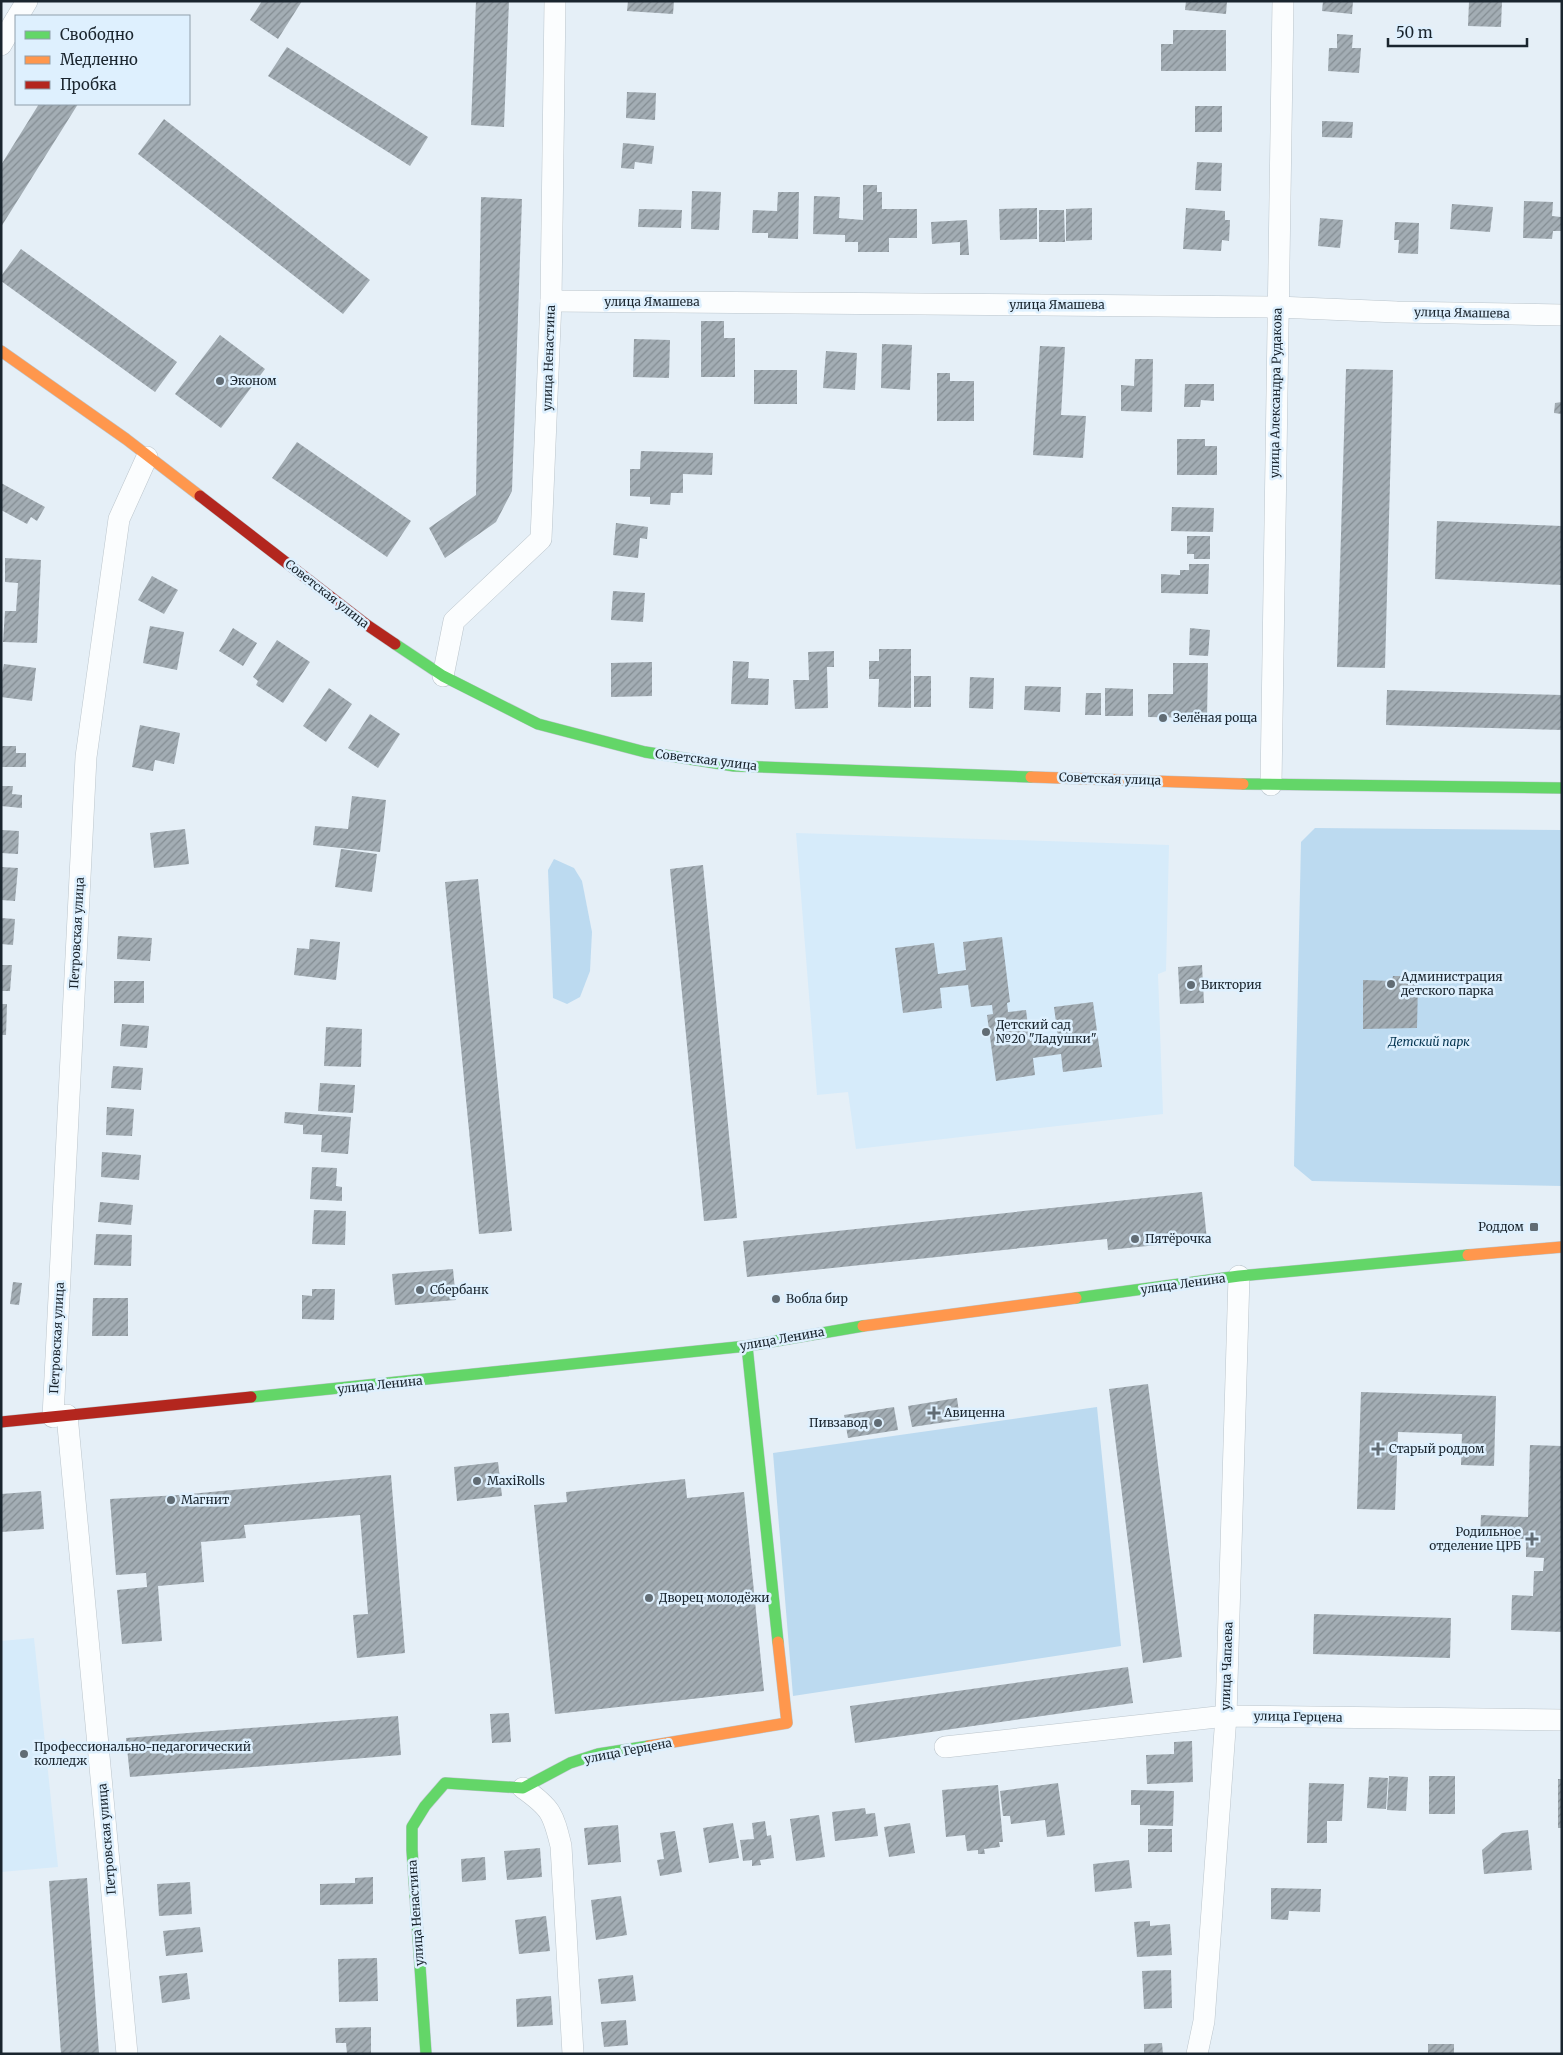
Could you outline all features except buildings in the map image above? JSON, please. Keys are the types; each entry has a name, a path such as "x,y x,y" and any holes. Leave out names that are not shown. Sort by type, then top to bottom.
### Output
{"street":[{"path":"19,15 27,1"},
{"name":"улица Ненастина","path":"443,676 454,621 541,539 551,301 555,1"},
{"name":"улица Александра Рудакова","path":"1270,785 1283,1"},
{"path":"1,45 15,21"},
{"name":"улица Ямашева","path":"551,301 1277,307 1397,312 1562,315"},
{"name":"Советская улица","path":"1,351 126,439 147,458 367,625 443,676 538,724 645,752 734,766 1270,785 1562,788"},
{"name":"Петровская улица","path":"127,2054 60,1416 86,757 119,519 147,458"},
{"name":"улица Ленина","path":"1,1422 747,1346 840,1329 1239,1276 1562,1247"},
{"name":"улица Чапаева","path":"1197,2054 1204,2021 1226,1716 1239,1276"},
{"name":"улица Герцена","path":"523,1788 570,1763 598,1754 787,1724 747,1346"},
{"name":"улица Герцена","path":"945,1747 1226,1716 1562,1720"},
{"name":"улица Ненастина","path":"426,2054 412,1826 445,1783 523,1788"},
{"path":"523,1788 543,1802 552,1815 561,1846 573,2054"}],"shaded area":[{"name":"Детский сад №20 \"Ладушки\"","path":"796,833 1169,845 1166,971 1158,974 1163,1114 856,1149 848,1092 817,1095"},
{"name":"Профессионально-педагогический колледж","path":"34,1638 58,1867 1,1872 1,1641"}],"green space":[{"name":"Детский парк","path":"1315,828 1562,830 1562,1186 1312,1181 1294,1166 1301,842"},
{"path":"554,859 574,868 582,881 592,932 590,971 580,997 567,1004 553,998 548,870"},
{"path":"1097,1407 1121,1646 793,1696 773,1453"}],"traffic: fast":[{"path":"395,644 443,676 538,724 645,752 734,766 1031,777"},
{"path":"1243,784 1562,788"},
{"path":"1076,1298 1239,1276 1468,1255"},
{"path":"251,1397 747,1346 863,1326"},
{"path":"747,1346 778,1642"},
{"path":"426,2054 412,1850 412,1827 425,1806 445,1783 523,1788 570,1763 598,1754 649,1746"}],"traffic: slow":[{"path":"1,351 126,439 200,496"},
{"path":"1031,777 1243,784"},
{"path":"1468,1255 1562,1247"},
{"path":"863,1326 1076,1298"},
{"path":"649,1746 787,1723 778,1642"}],"traffic: jam":[{"path":"200,496 367,625 395,644"},
{"path":"1,1422 251,1397"}],"place":[{"name":"Эконом","path":"220,381"},
{"name":"Зелёная роща","path":"1163,718"},
{"name":"Администрация детского парка","path":"1391,984"},
{"name":"Виктория","path":"1191,985"},
{"name":"Детский сад №20 \"Ладушки\"","path":"986,1032"},
{"name":"Роддом","path":"1534,1227"},
{"name":"Пятёрочка","path":"1135,1239"},
{"name":"Сбербанк","path":"420,1290"},
{"name":"Вобла бир","path":"776,1299"},
{"name":"Авиценна","path":"934,1413"},
{"name":"Пивзавод","path":"878,1423"},
{"name":"Старый роддом","path":"1378,1449"},
{"name":"MaxiRolls","path":"477,1481"},
{"name":"Магнит","path":"171,1500"},
{"name":"Родильное отделение ЦРБ","path":"1532,1539"},
{"name":"Дворец молодёжи","path":"649,1598"},
{"name":"Профессионально-педагогический колледж","path":"24,1754"}]}
